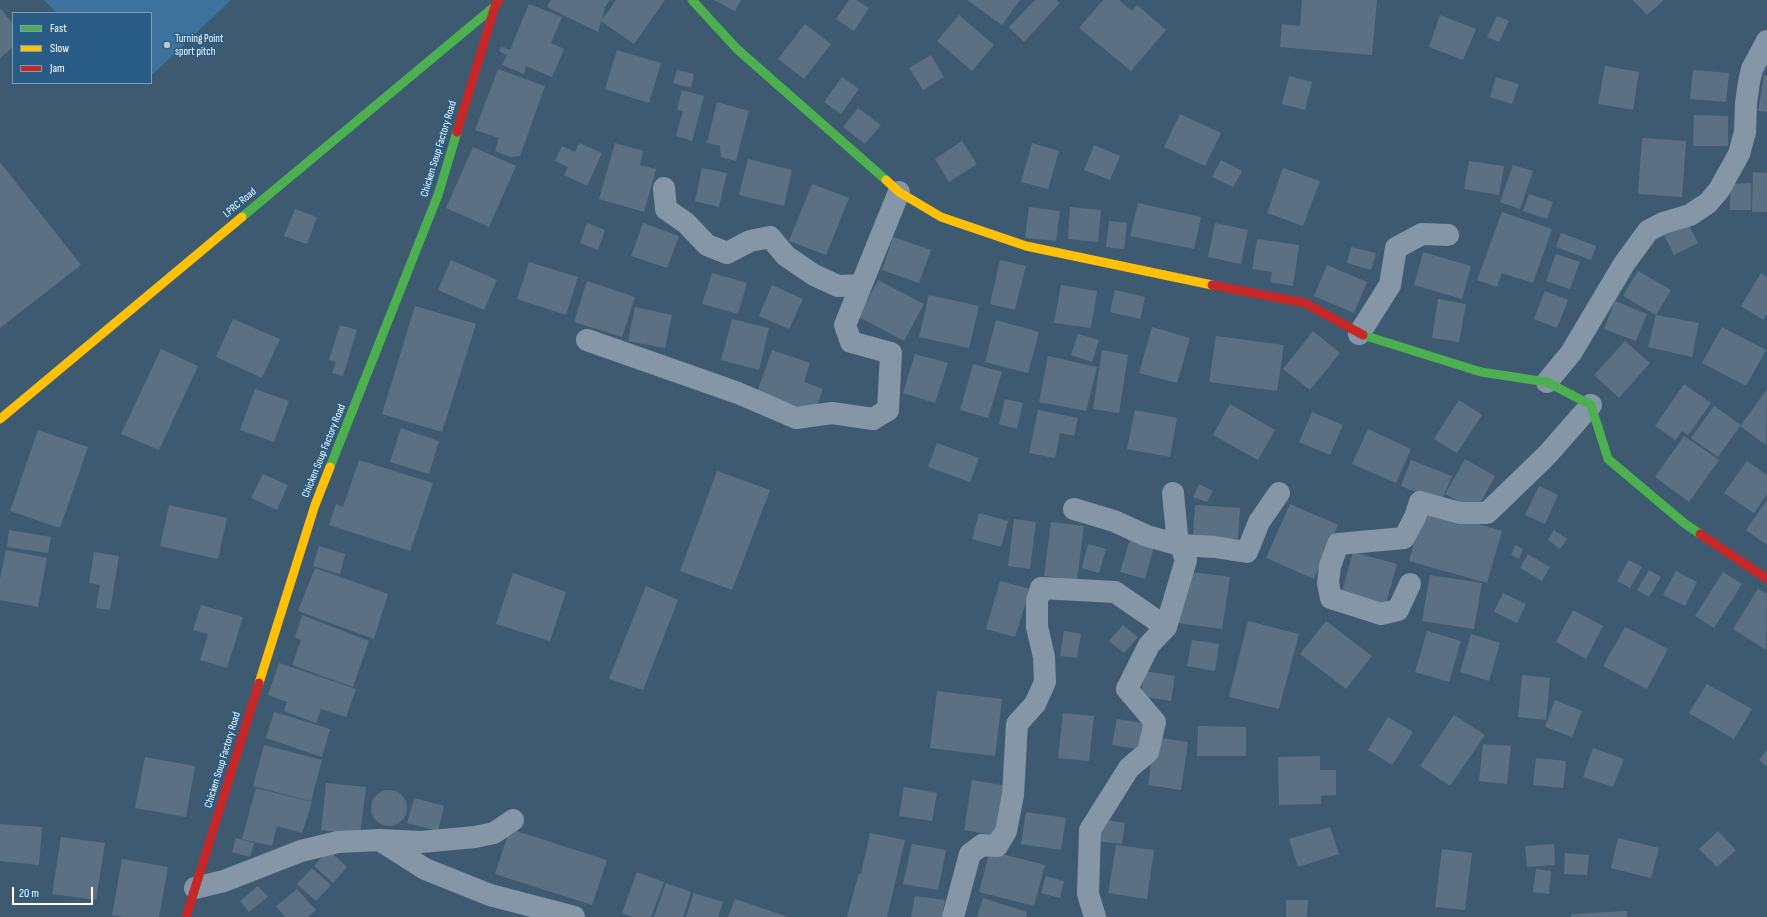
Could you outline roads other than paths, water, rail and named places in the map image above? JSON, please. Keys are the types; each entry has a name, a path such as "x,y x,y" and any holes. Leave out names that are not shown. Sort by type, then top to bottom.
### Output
{"street":[{"path":"692,0 738,49 899,192 941,217 1026,246 1305,303 1359,334 1481,372 1547,382 1591,406 1608,459 1684,523 1767,579"},
{"name":"LPRC Road","path":"0,419 497,3"},
{"name":"Chicken Soup Factory Road","path":"186,917 315,505 438,196 497,3"},
{"path":"1547,382 1571,353 1624,264 1648,231 1663,223 1690,215 1708,202 1719,190 1739,154 1745,132 1746,102 1752,69 1767,40"},
{"path":"664,188 666,209 686,223 707,245 727,253 750,241 770,237 786,256 814,275 838,286 860,285"},
{"path":"587,340 738,393 796,418 832,413 873,420 888,410 890,353 851,342 845,325 899,192"},
{"path":"1359,334 1390,284 1396,248 1422,234 1448,235"},
{"path":"1410,584 1398,610 1381,614 1331,598 1328,582 1330,566 1338,544 1404,538 1416,517 1420,502 1460,513 1487,513 1547,455 1591,406"},
{"path":"1095,917 1088,894 1090,830 1129,768 1148,752 1154,722 1127,689 1150,645 1166,627 1186,560 1176,535 1173,493"},
{"path":"1074,509 1114,520 1147,536 1180,545 1215,547 1247,552 1259,522 1279,493"},
{"path":"954,917 970,854 982,845 997,846 1006,831 1013,795 1017,724 1035,704 1045,682 1044,657 1037,627 1037,601 1041,588 1115,592 1166,627"},
{"path":"195,888 224,881 301,851 338,842 380,840 421,842 476,837 494,833 513,820"},
{"path":"380,840 425,869 490,895 574,917"}],"place":[{"name":"Turning Point sport pitch","path":"167,45"}]}
